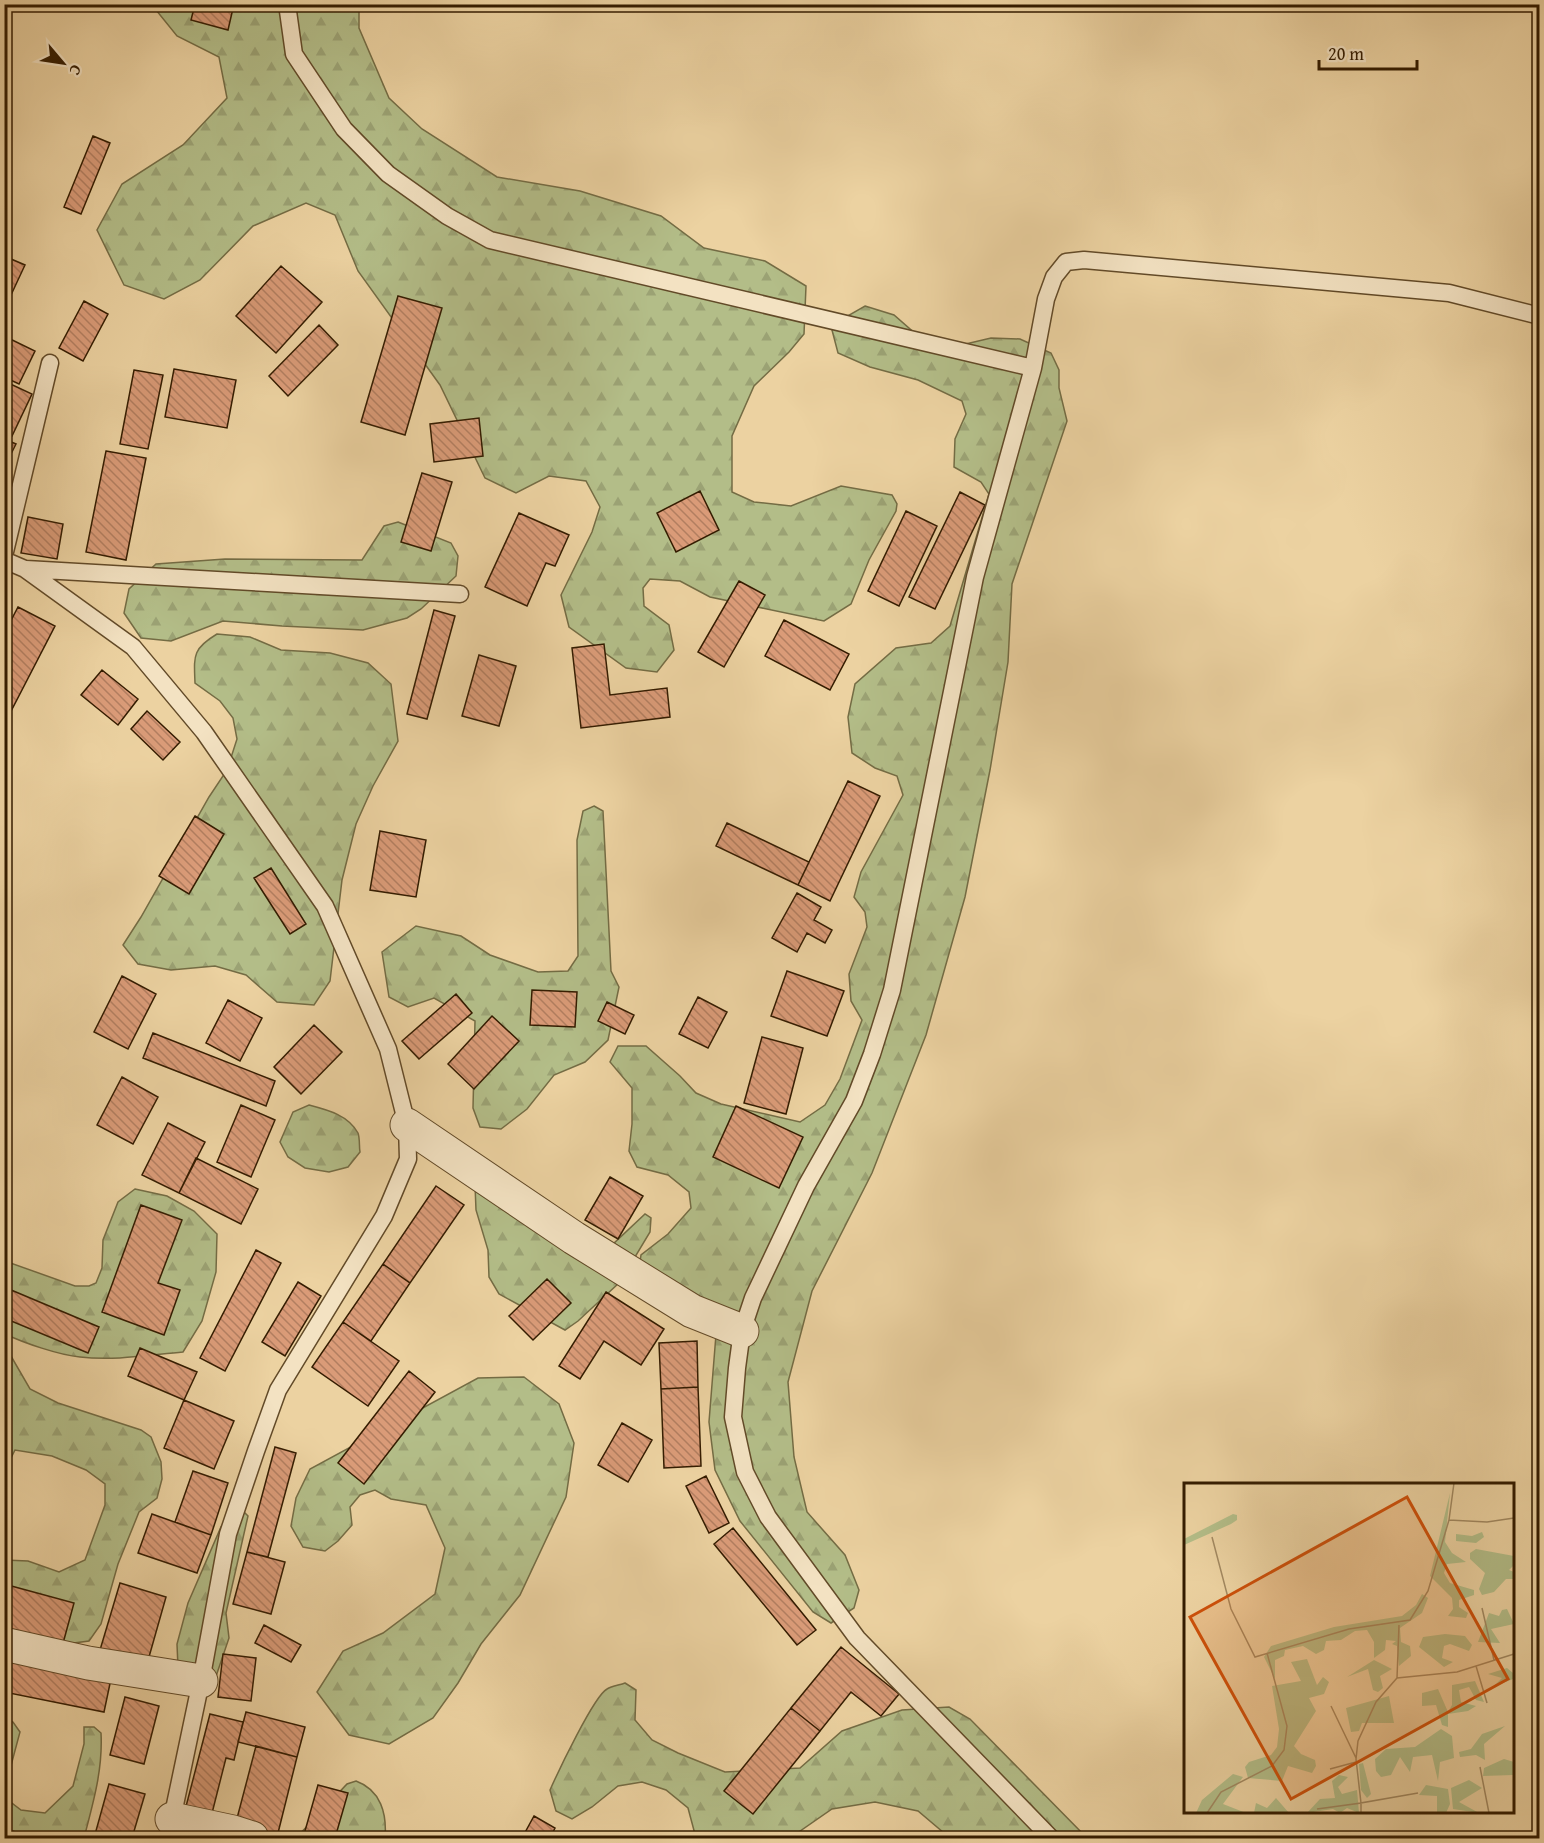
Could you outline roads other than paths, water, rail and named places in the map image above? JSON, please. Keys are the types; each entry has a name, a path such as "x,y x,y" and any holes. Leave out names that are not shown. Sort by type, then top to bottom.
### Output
{"street":[{"path":"407,1125 574,1238 682,1305 742,1331"},
{"path":"4,1644 88,1664 201,1681"},
{"path":"170,1829 233,1832 252,1839"}],"lane":[{"path":"287,4 294,54 344,129 388,174 447,216 490,240 1033,368"},
{"path":"1051,1839 857,1638 768,1517 745,1472 733,1417 736,1368 742,1331 753,1298 806,1186 854,1101 872,1054 892,990 975,577 1033,368 1046,299 1054,277 1066,262 1094,261 1449,293 1539,316"},
{"path":"50,363 4,558 25,569 134,647 204,732 325,906 388,1049 407,1125 408,1159 384,1216 278,1390 228,1534 201,1681 170,1829"},
{"path":"25,569 460,594"}]}
